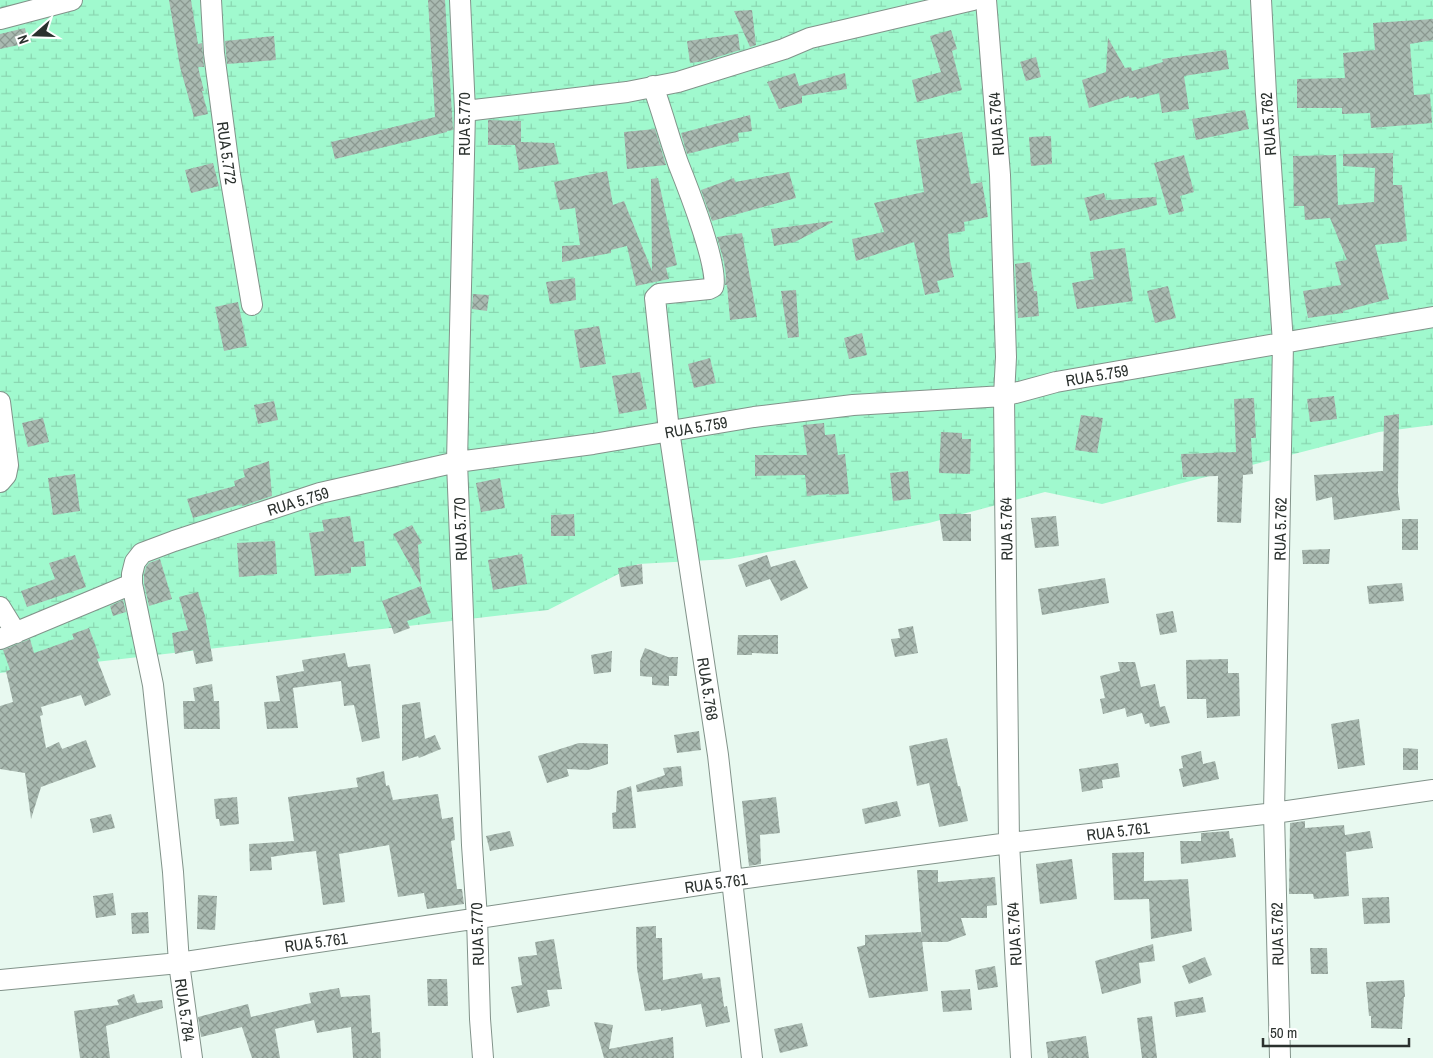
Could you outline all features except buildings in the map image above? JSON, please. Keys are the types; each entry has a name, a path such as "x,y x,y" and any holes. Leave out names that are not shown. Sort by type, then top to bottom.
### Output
{"street":[{"path":"0,19 72,0"},
{"name":"RUA 5.772","path":"211,0 214,53 230,175 252,305"},
{"name":"RUA 5.770","path":"460,0 465,111 457,462 472,845 483,1058"},
{"path":"465,111 627,92 678,82 784,49 810,38 973,0"},
{"name":"RUA 5.764","path":"986,0 1000,175 1006,357 1004,396 1009,843 1021,1058"},
{"name":"RUA 5.762","path":"1261,0 1266,104 1283,343 1274,813 1280,1058"},
{"name":"RUA 5.768","path":"653,86 678,162 692,197 715,279 713,287 709,289 656,296 656,321 670,431 718,756 752,1058"},
{"name":"RUA 5.759","path":"132,584 134,562 142,554 174,541 320,493 457,462 593,444 754,418 853,405 1004,396 1056,382 1433,318"},
{"path":"0,402 4,473"},
{"path":"0,606 8,636 132,584"},
{"name":"RUA 5.784","path":"132,584 153,685 173,872 178,963 192,1058"},
{"name":"RUA 5.761","path":"0,980 178,963 732,880 1009,843 1274,813 1433,790"}],"green space":[{"path":"0,0 1433,0 1433,425 1379,432 1102,504 1045,492 929,523 729,559 638,564 548,610 0,673"}]}
